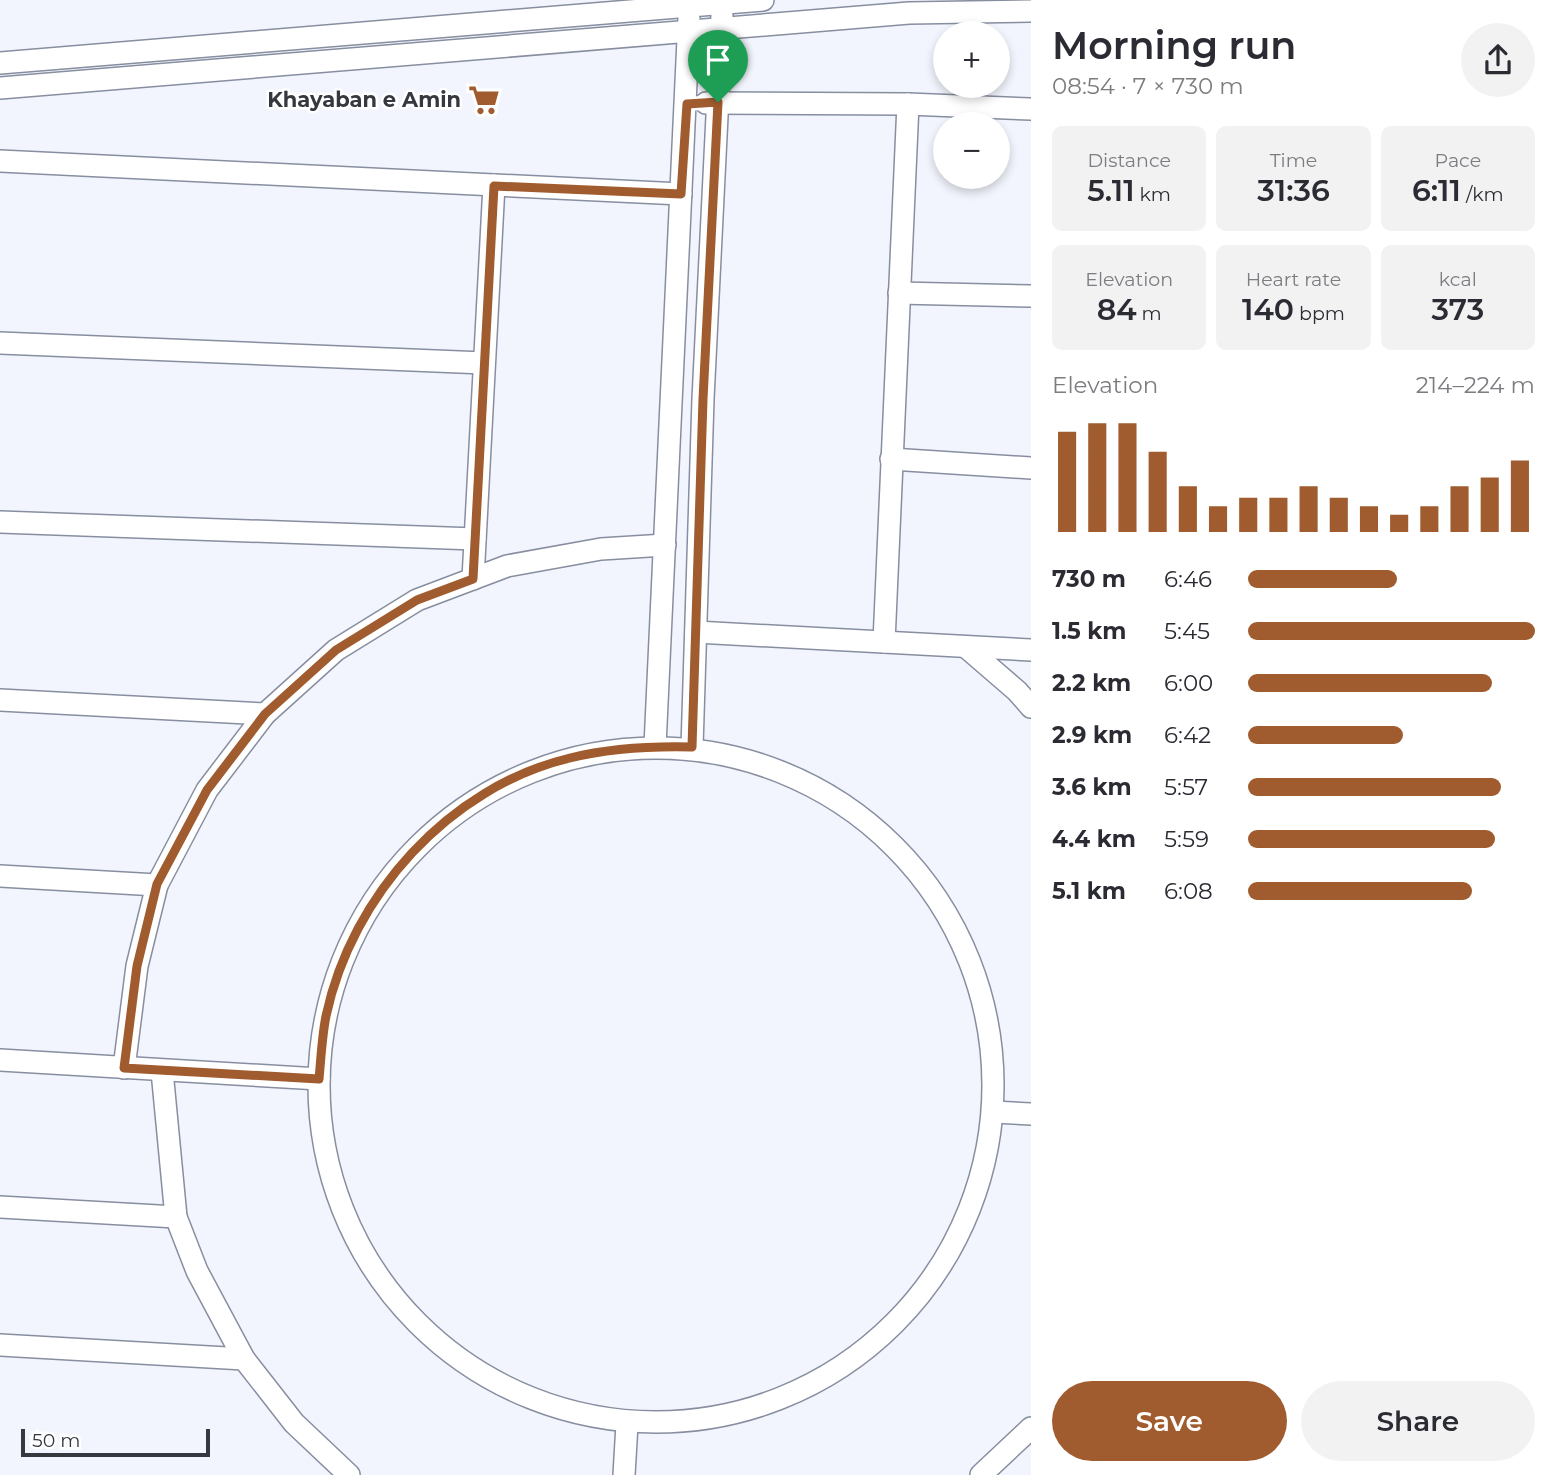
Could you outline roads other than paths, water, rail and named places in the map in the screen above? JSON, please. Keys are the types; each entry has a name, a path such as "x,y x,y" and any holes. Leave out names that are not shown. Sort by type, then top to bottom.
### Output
{"street":[{"path":"0,63 763,0"},
{"path":"692,747 703,399 723,3"},
{"path":"655,747 687,104 689,6"},
{"path":"0,88 909,13 1031,11"},
{"path":"687,104 908,104 1031,109"},
{"path":"884,642 908,104"},
{"path":"0,161 681,194"},
{"path":"473,579 494,186"},
{"path":"899,293 1031,296"},
{"path":"0,343 484,363"},
{"path":"891,459 1031,468"},
{"path":"0,522 475,539"},
{"path":"124,1068 137,966 157,884 207,790 265,714 336,650 417,600 507,566 601,549 665,545"},
{"path":"696,632 1031,650"},
{"path":"966,647 1017,691 1031,707"},
{"path":"0,700 265,714"},
{"path":"692,747 752,761 822,790 862,817 907,859 944,909 971,964 987,1024 993,1112 985,1155 968,1214 939,1269 901,1318 855,1359 802,1390 744,1412 683,1423 627,1424 559,1410 502,1387 450,1354 404,1311 368,1262 341,1206 324,1146 319,1079 326,1016 344,957 372,902 410,853 457,812 509,780 568,759 610,750 692,747"},
{"path":"0,876 157,884"},
{"path":"0,1060 319,1079"},
{"path":"162,1071 176,1217 197,1271 244,1359 294,1423 349,1475"},
{"path":"993,1112 1031,1114"},
{"path":"0,1207 176,1217"},
{"path":"0,1345 244,1359"},
{"path":"624,1475 627,1424"},
{"path":"981,1475 1031,1429"}],"place":[{"name":"Khayaban e Amin","path":"484,100"}]}
